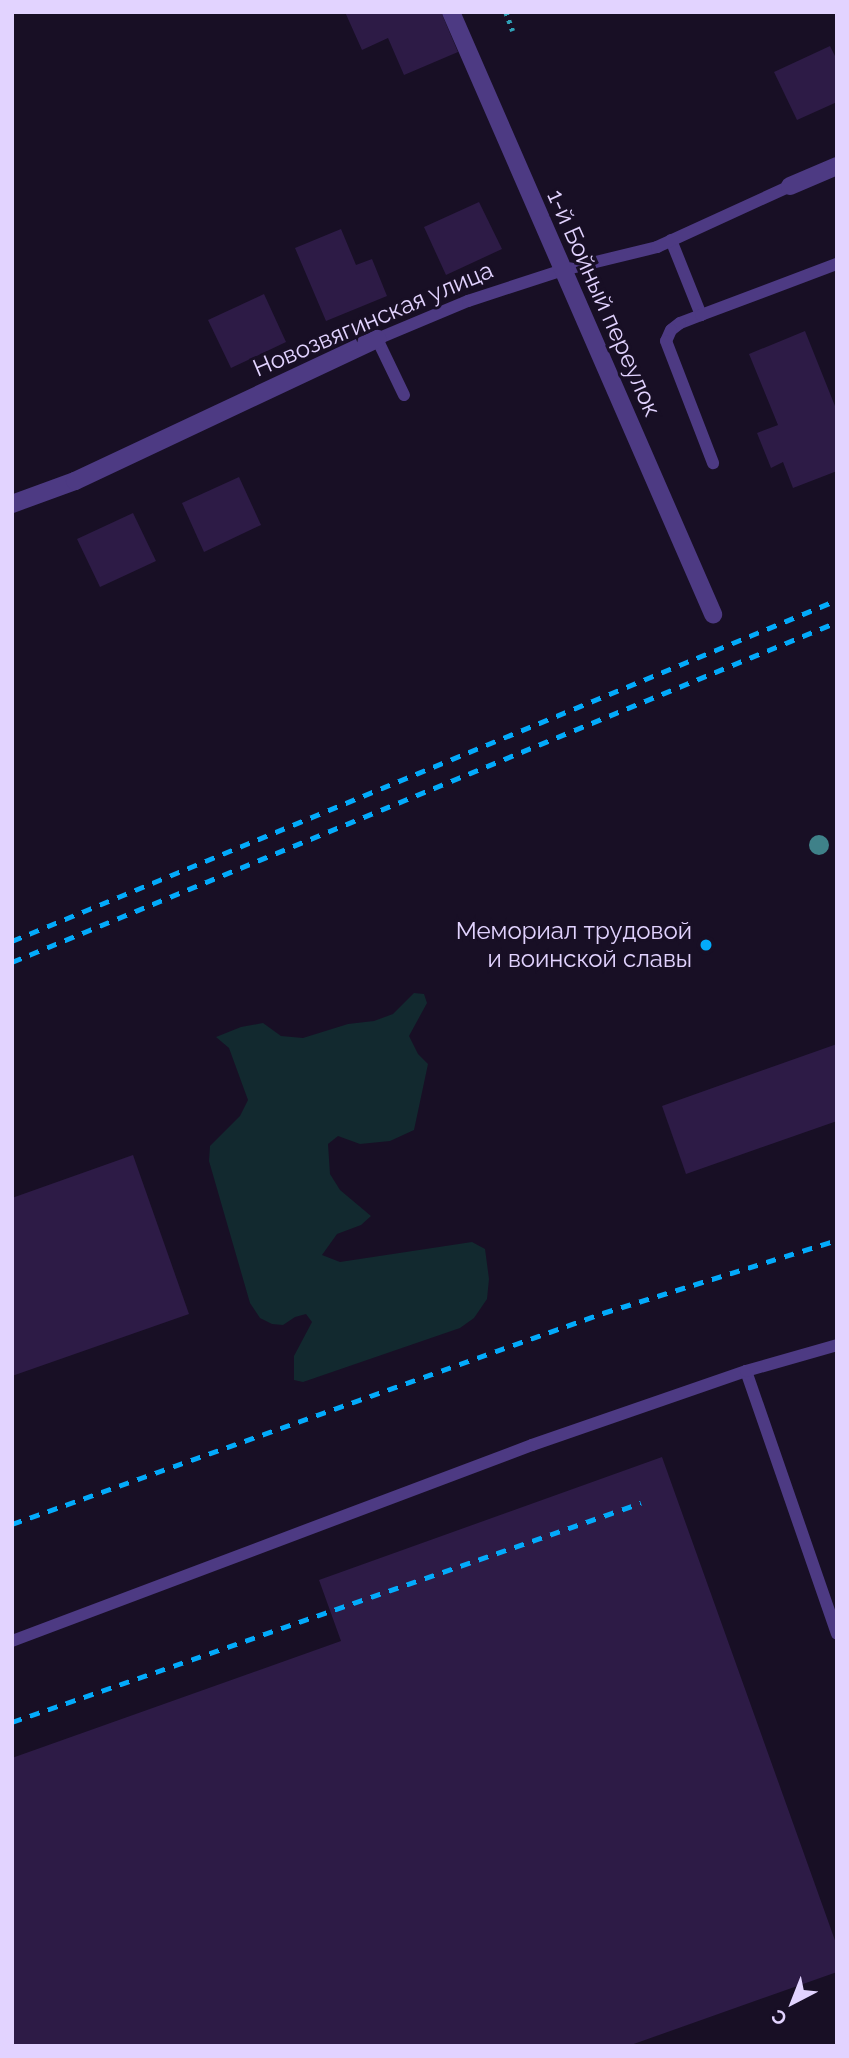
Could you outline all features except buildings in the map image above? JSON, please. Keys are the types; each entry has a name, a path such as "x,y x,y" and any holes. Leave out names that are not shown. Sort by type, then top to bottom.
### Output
{"street":[{"name":"1-й Бойный переулок","path":"451,12 713,614"},
{"name":"Новозвягинская улица","path":"790,186 837,166"},
{"name":"Новозвягинская улица","path":"12,504 75,481 377,339"}],"lane":[{"name":"Новозвягинская улица","path":"377,339 468,301 564,270 657,247 790,186"},
{"path":"671,240 701,315"},
{"path":"713,463 666,341 671,330 680,323 837,264"},
{"path":"377,339 404,395"},
{"path":"12,1641 532,1445 746,1371 837,1345"},
{"path":"746,1371 837,1634"}],"path":[{"path":"506,12 513,31"}],"green space":[{"path":"414,993 424,994 427,1003 409,1036 418,1054 428,1064 414,1130 390,1141 360,1144 338,1136 328,1144 330,1174 340,1190 371,1216 361,1225 337,1234 322,1255 340,1262 472,1242 485,1249 489,1279 487,1299 474,1318 460,1328 303,1382 294,1380 294,1356 312,1322 306,1314 283,1325 272,1324 260,1318 250,1303 209,1161 210,1146 240,1116 248,1100 229,1048 216,1037 241,1027 263,1023 281,1036 303,1038 393,1014"}],"railway":[{"path":"12,941 837,600"},
{"path":"12,962 837,622"},
{"path":"12,1524 603,1313 837,1240"},
{"path":"12,1722 641,1503"}],"place":[{"name":"Мемориал трудовой и воинской славы","path":"706,945"}]}
